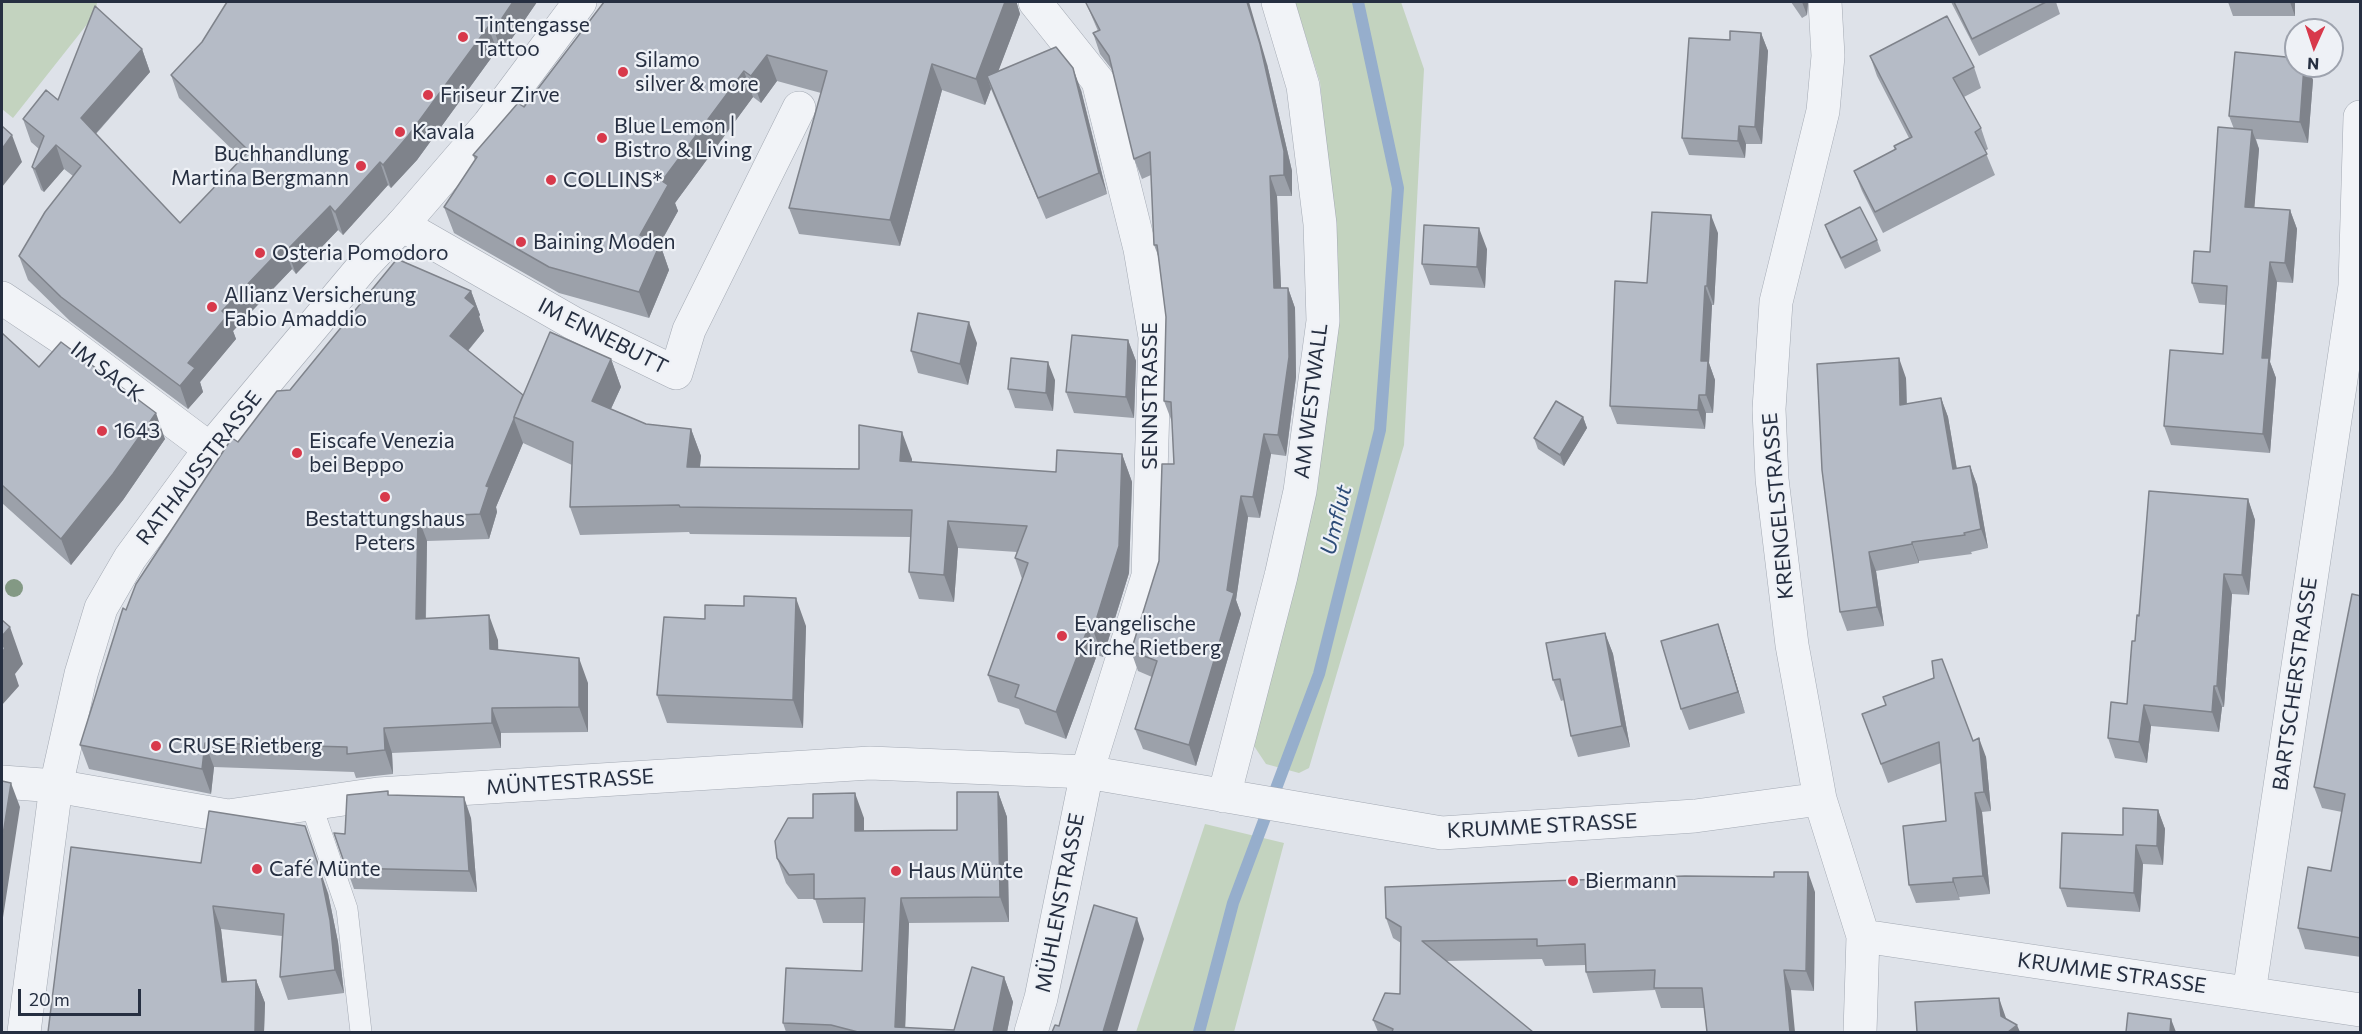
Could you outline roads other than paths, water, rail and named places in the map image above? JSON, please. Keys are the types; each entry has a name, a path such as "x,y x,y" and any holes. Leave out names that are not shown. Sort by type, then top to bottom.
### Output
{"street":[{"name":"RATHAUSSTRASSE","path":"24,1032 56,786 81,674 101,608 130,558 210,449 365,264 402,225 489,124 580,2"},
{"name":"SENNSTRASSE","path":"1035,2 1098,81 1140,249 1155,337 1148,576 1087,772"},
{"name":"AM WESTWALL","path":"1238,799 1281,576 1300,491 1323,321 1320,224 1303,86 1278,2"},
{"name":"KRENGELSTRASSE","path":"1825,2 1828,56 1823,111 1776,302 1768,409 1772,479 1792,645 1820,799 1863,936 1860,1032"},
{"name":"IM ENNEBUTT","path":"402,225 573,323 676,373 689,330 799,108"},
{"name":"BARTSCHERSTRASSE","path":"2249,993 2351,376 2361,117"},
{"name":"IM SACK","path":"2,298 59,336 210,449"},
{"name":"MÜNTESTRASSE","path":"2,782 56,786 228,816 378,794 870,763 1087,772"},
{"name":"KRUMME STRASSE","path":"1087,772 1442,833 1695,816 1820,799"},
{"name":"MÜHLENSTRASSE","path":"1031,1032 1041,998 1087,772"},
{"name":"KRUMME STRASSE","path":"1863,936 2361,1010"}],"lane":[{"path":"310,804 347,909 361,1032"}],"waterway":[{"name":"Umflut","path":"1199,1032 1233,903 1319,674 1380,430 1398,188 1358,2"}],"place":[{"name":"Tintengasse Tattoo","path":"463,37"},
{"name":"Silamo silver & more","path":"623,72"},
{"name":"Friseur Zirve","path":"428,95"},
{"name":"Kavala","path":"400,132"},
{"name":"Blue Lemon | Bistro & Living","path":"602,138"},
{"name":"Buchhandlung Martina Bergmann","path":"361,166"},
{"name":"COLLINS*","path":"551,180"},
{"name":"Baining Moden","path":"521,242"},
{"name":"Osteria Pomodoro","path":"260,253"},
{"name":"Allianz Versicherung Fabio Amaddio","path":"212,307"},
{"name":"1643","path":"102,431"},
{"name":"Eiscafe Venezia bei Beppo","path":"297,453"},
{"name":"Bestattungshaus Peters","path":"385,497"},
{"name":"Evangelische Kirche Rietberg","path":"1062,636"},
{"name":"CRUSE Rietberg","path":"156,746"},
{"name":"Café Münte","path":"257,869"},
{"name":"Haus Münte","path":"896,871"},
{"name":"Biermann","path":"1573,881"}]}
